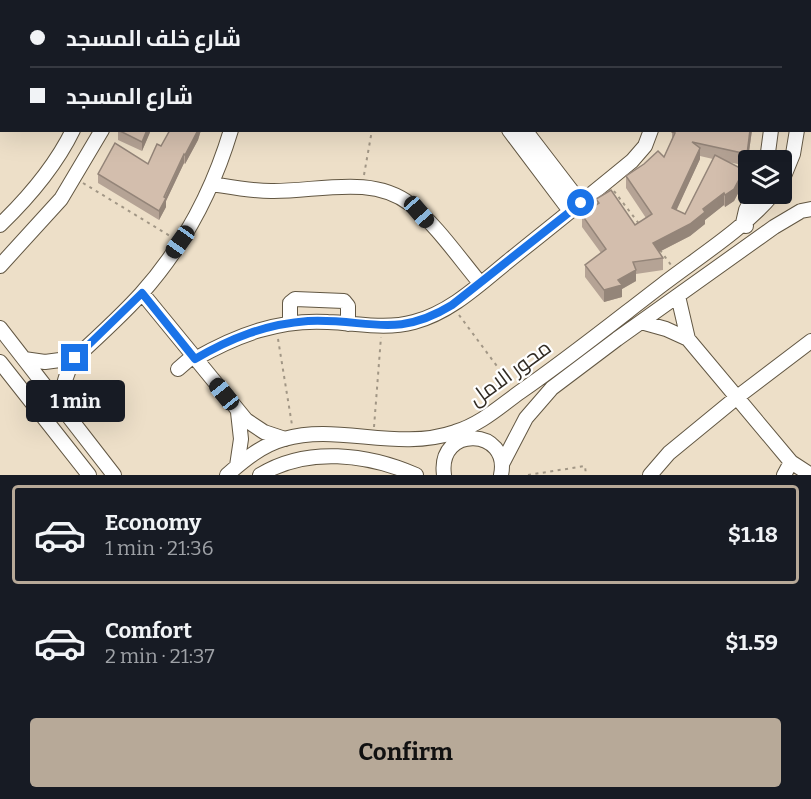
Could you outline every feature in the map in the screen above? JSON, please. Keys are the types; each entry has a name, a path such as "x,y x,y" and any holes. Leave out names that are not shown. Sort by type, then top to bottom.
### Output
{"street":[{"path":"0,225 41,182 72,132"},
{"path":"0,266 61,199 101,132"},
{"path":"63,409 63,386 75,358 142,293 180,242 212,184 230,132"},
{"path":"511,132 576,207"},
{"path":"526,132 576,207"},
{"path":"178,369 194,358 230,340 275,325 311,321 382,327 415,322 434,315 452,305 606,182 639,153 645,146 650,132"},
{"path":"768,150 771,132"},
{"path":"792,156 797,132"},
{"path":"212,184 270,191 362,187 385,191 409,203 419,212 480,283"},
{"path":"749,204 743,223 757,239"},
{"name":"محور الامل","path":"232,470 256,452 289,438 324,435 402,441 438,437 472,426 548,373 765,204"},
{"name":"محور الامل","path":"502,471 526,418 552,388 757,239 801,211 811,209"},
{"path":"142,293 238,412 254,427 289,438"},
{"path":"678,296 688,339 791,462 811,475"},
{"path":"290,323 291,301 307,300 344,301 348,306 348,324"},
{"path":"641,322 666,329 688,339"},
{"path":"0,328 114,475"},
{"path":"650,475 669,453 811,341"},
{"path":"24,359 45,362 75,358"},
{"path":"0,362 89,475"},
{"path":"232,470 241,439 238,412"},
{"path":"444,475 445,457 472,426"},
{"path":"438,437 459,441 471,437 488,442 495,447 502,471"},
{"path":"260,475 291,461 324,456 374,461 416,475"},
{"path":"784,475 791,462"}],"path":[{"path":"362,187 372,132"},
{"path":"75,178 180,242"},
{"path":"606,182 642,227"},
{"path":"656,246 678,273"},
{"path":"452,305 517,394"},
{"path":"275,325 289,438"},
{"path":"374,439 382,327"},
{"path":"528,475 585,466 586,475"}],"building":[{"path":"122,132 146,132 142,142"},
{"path":"169,132 197,132 184,154 159,211 98,174 115,143 148,164 157,144 161,146"},
{"path":"672,132 750,132 748,150 738,150 738,152 692,142 700,148 672,208 685,214 715,155 738,167 738,181 734,189 725,195 724,193 703,209 705,212 690,224 653,243 663,258 633,262 636,270 618,280 622,285 604,290 585,265 606,249 582,215 599,203 596,199 611,190 635,225 652,214 626,176 658,151 664,157 675,133"}],"route":[{"path":"75,358 142,293 195,359 230,340 275,325 311,321 382,327 415,322 452,305 581,203"}]}
